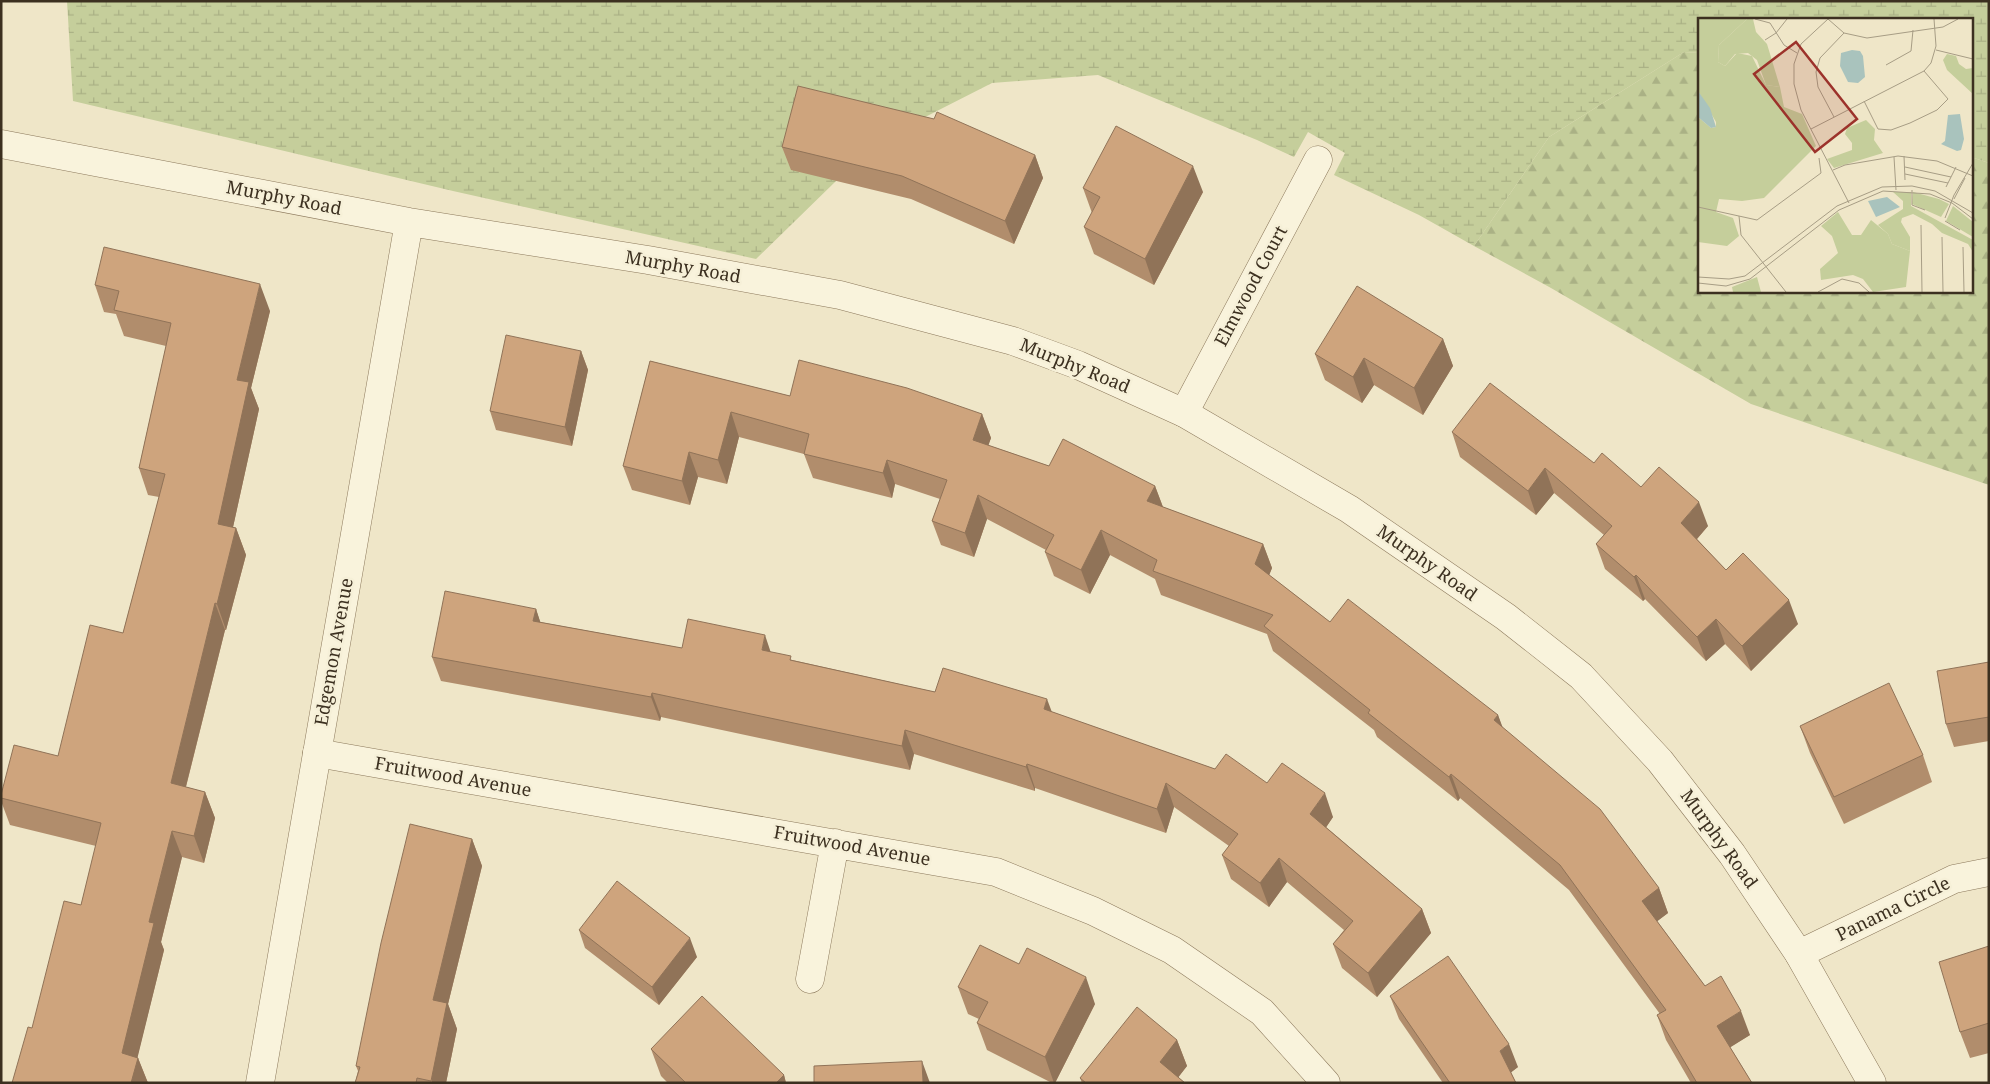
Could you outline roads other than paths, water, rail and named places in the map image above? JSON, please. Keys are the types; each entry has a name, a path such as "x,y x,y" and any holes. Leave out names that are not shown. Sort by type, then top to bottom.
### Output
{"street":[{"name":"Murphy Road","path":"1,144 409,222 648,260 840,296 1013,341 1078,365 1184,413 1349,509 1506,617 1582,676 1660,761 1732,854 1799,954 1872,1083"},
{"name":"Elmwood Court","path":"1184,413 1318,160"},
{"name":"Edgemon Avenue","path":"260,1083 409,222"},
{"name":"Fruitwood Avenue","path":"317,753 996,872 1092,910 1172,950 1262,1012 1326,1083"},
{"path":"810,979 835,843"},
{"name":"Panama Circle","path":"1799,954 1954,879 1989,872"}]}
